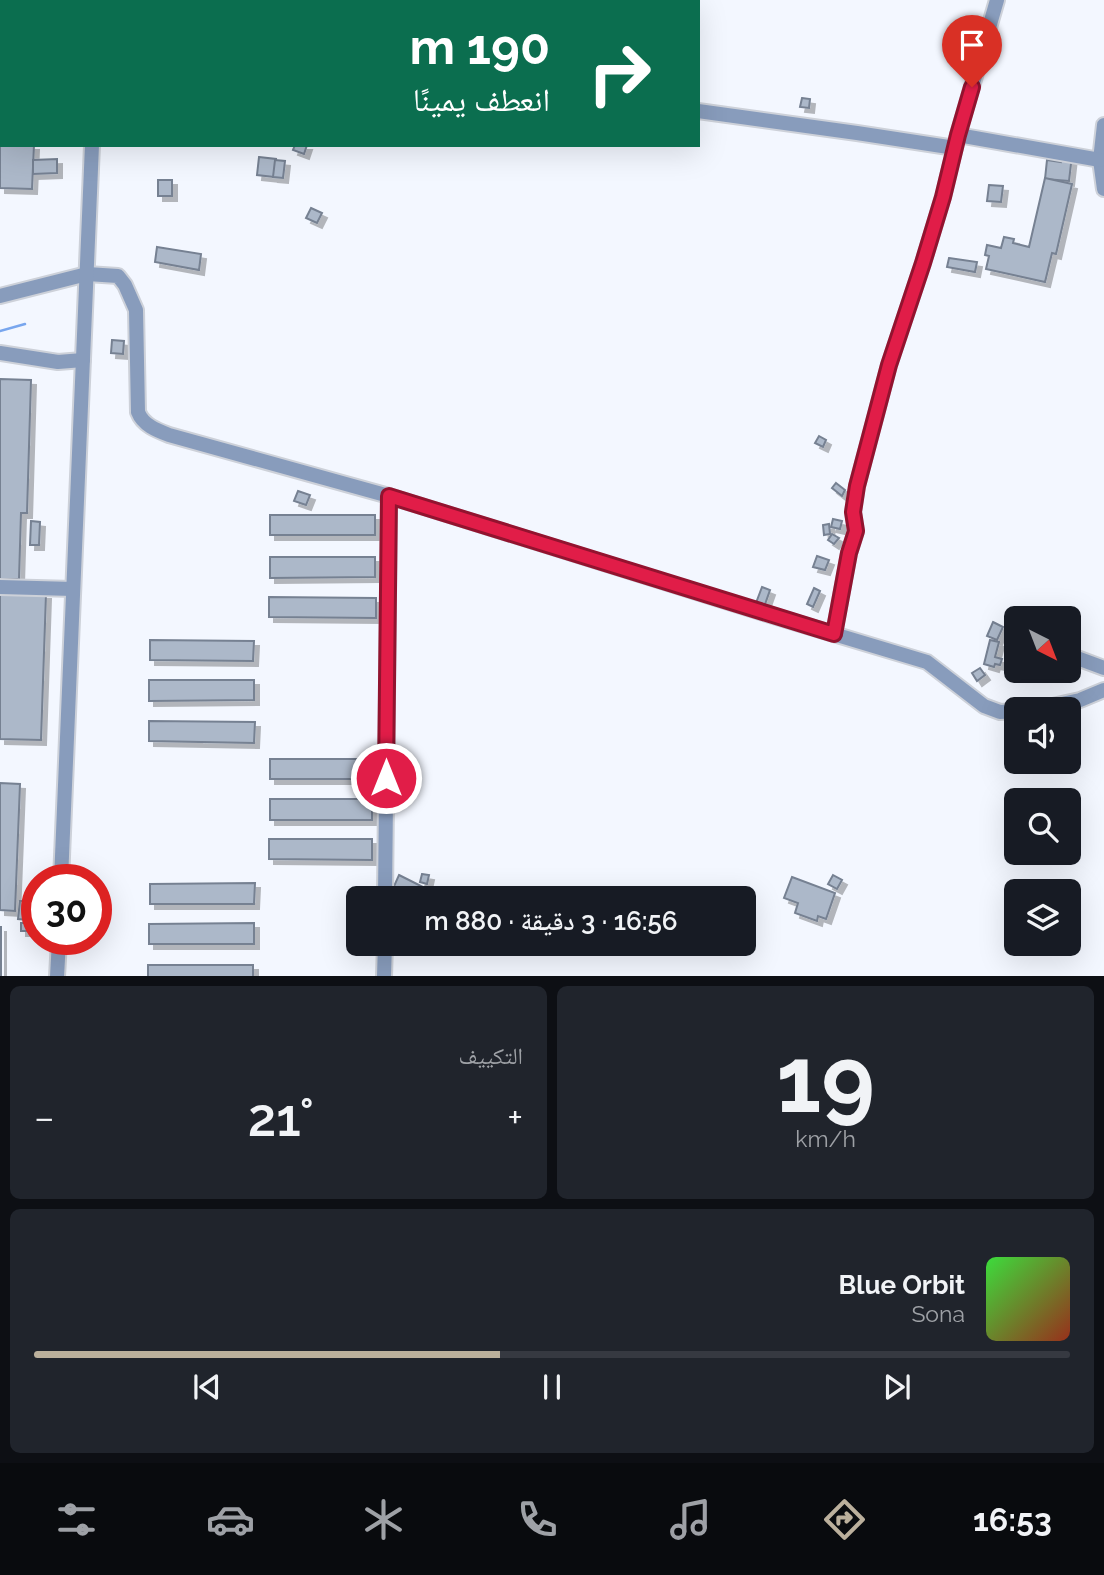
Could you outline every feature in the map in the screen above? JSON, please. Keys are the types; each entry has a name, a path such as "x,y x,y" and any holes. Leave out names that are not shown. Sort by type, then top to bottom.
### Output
{"street":[{"path":"834,634 849,553 856,531 853,512 857,486 889,365 943,197 997,0"},
{"path":"700,111 857,133 1100,160"},
{"path":"1104,125 1100,160 1104,189"},
{"path":"62,864 92,147"},
{"path":"0,296 87,274 118,276 136,310 137,401 141,418 155,430 389,496 927,662 984,706 1004,712"},
{"path":"0,354 58,362 83,360"},
{"path":"385,886 389,496"},
{"path":"0,587 73,589"},
{"path":"1082,660 1104,668"},
{"path":"1081,700 1104,690"},
{"path":"57,976 58,955"},
{"path":"384,956 384,976"}],"building":[{"path":"802,98 810,99 809,108 800,107"},
{"path":"0,147 34,147 32,189 0,188"},
{"path":"294,147 306,147 304,154 293,150"},
{"path":"1062,154 1072,155 1069,181 1045,179 1047,160 1061,162"},
{"path":"259,157 276,159 274,177 257,175"},
{"path":"57,159 57,173 33,174 33,160"},
{"path":"275,160 285,161 283,178 273,177"},
{"path":"1045,178 1072,184 1056,254 1052,253 1045,282 986,269 989,256 985,255 987,245 1001,248 1004,237 1014,239 1013,243 1029,247"},
{"path":"158,180 172,180 172,196 158,196"},
{"path":"989,185 1003,186 1001,202 987,201"},
{"path":"311,208 322,213 317,223 306,218"},
{"path":"157,247 201,254 199,270 155,262"},
{"path":"949,258 977,262 975,272 947,267"},
{"path":"112,340 124,341 123,354 111,353"},
{"path":"0,379 31,380 27,513 21,513 19,579 0,579"},
{"path":"819,436 826,440 823,447 815,443"},
{"path":"836,483 845,490 842,496 832,488"},
{"path":"298,491 310,495 306,505 294,501"},
{"path":"270,515 375,515 375,535 270,535"},
{"path":"833,519 842,521 840,529 831,527"},
{"path":"31,521 40,522 39,545 30,545"},
{"path":"829,524 830,534 824,535 823,525"},
{"path":"832,534 839,538 834,544 828,540"},
{"path":"817,556 829,560 825,570 813,567"},
{"path":"270,557 375,557 375,577 270,578"},
{"path":"762,587 770,590 764,607 756,603"},
{"path":"814,588 820,591 813,607 807,604"},
{"path":"0,593 46,594 41,740 0,739"},
{"path":"269,597 376,598 376,618 269,617"},
{"path":"993,622 1003,627 997,640 987,636"},
{"path":"150,640 254,641 253,661 150,660"},
{"path":"990,640 999,642 995,657 1002,659 1000,665 995,664 994,667 984,664"},
{"path":"980,668 985,675 977,681 972,673"},
{"path":"149,680 254,680 254,700 149,701"},
{"path":"149,721 255,722 254,743 149,741"},
{"path":"270,759 372,759 372,779 270,779"},
{"path":"0,783 20,784 15,911 0,910"},
{"path":"270,799 372,799 372,820 270,820"},
{"path":"269,839 372,839 372,860 269,859"},
{"path":"422,874 429,875 427,884 420,882"},
{"path":"399,875 421,886 394,886"},
{"path":"833,875 842,880 837,889 828,884"},
{"path":"792,877 835,893 826,919 818,916 817,921 795,913 798,903 784,898"},
{"path":"255,883 254,904 150,904 150,884"},
{"path":"20,901 21,901 21,919 18,919"},
{"path":"254,923 254,944 149,944 149,924"},
{"path":"0,927 1,927 1,976"},
{"path":"148,965 253,965 253,976 148,976"}],"waterway":[{"path":"0,331 25,324"}],"route":[{"path":"386,778 389,496 834,634 849,553 856,531 853,512 857,486 889,365 943,197 972,87"}]}
